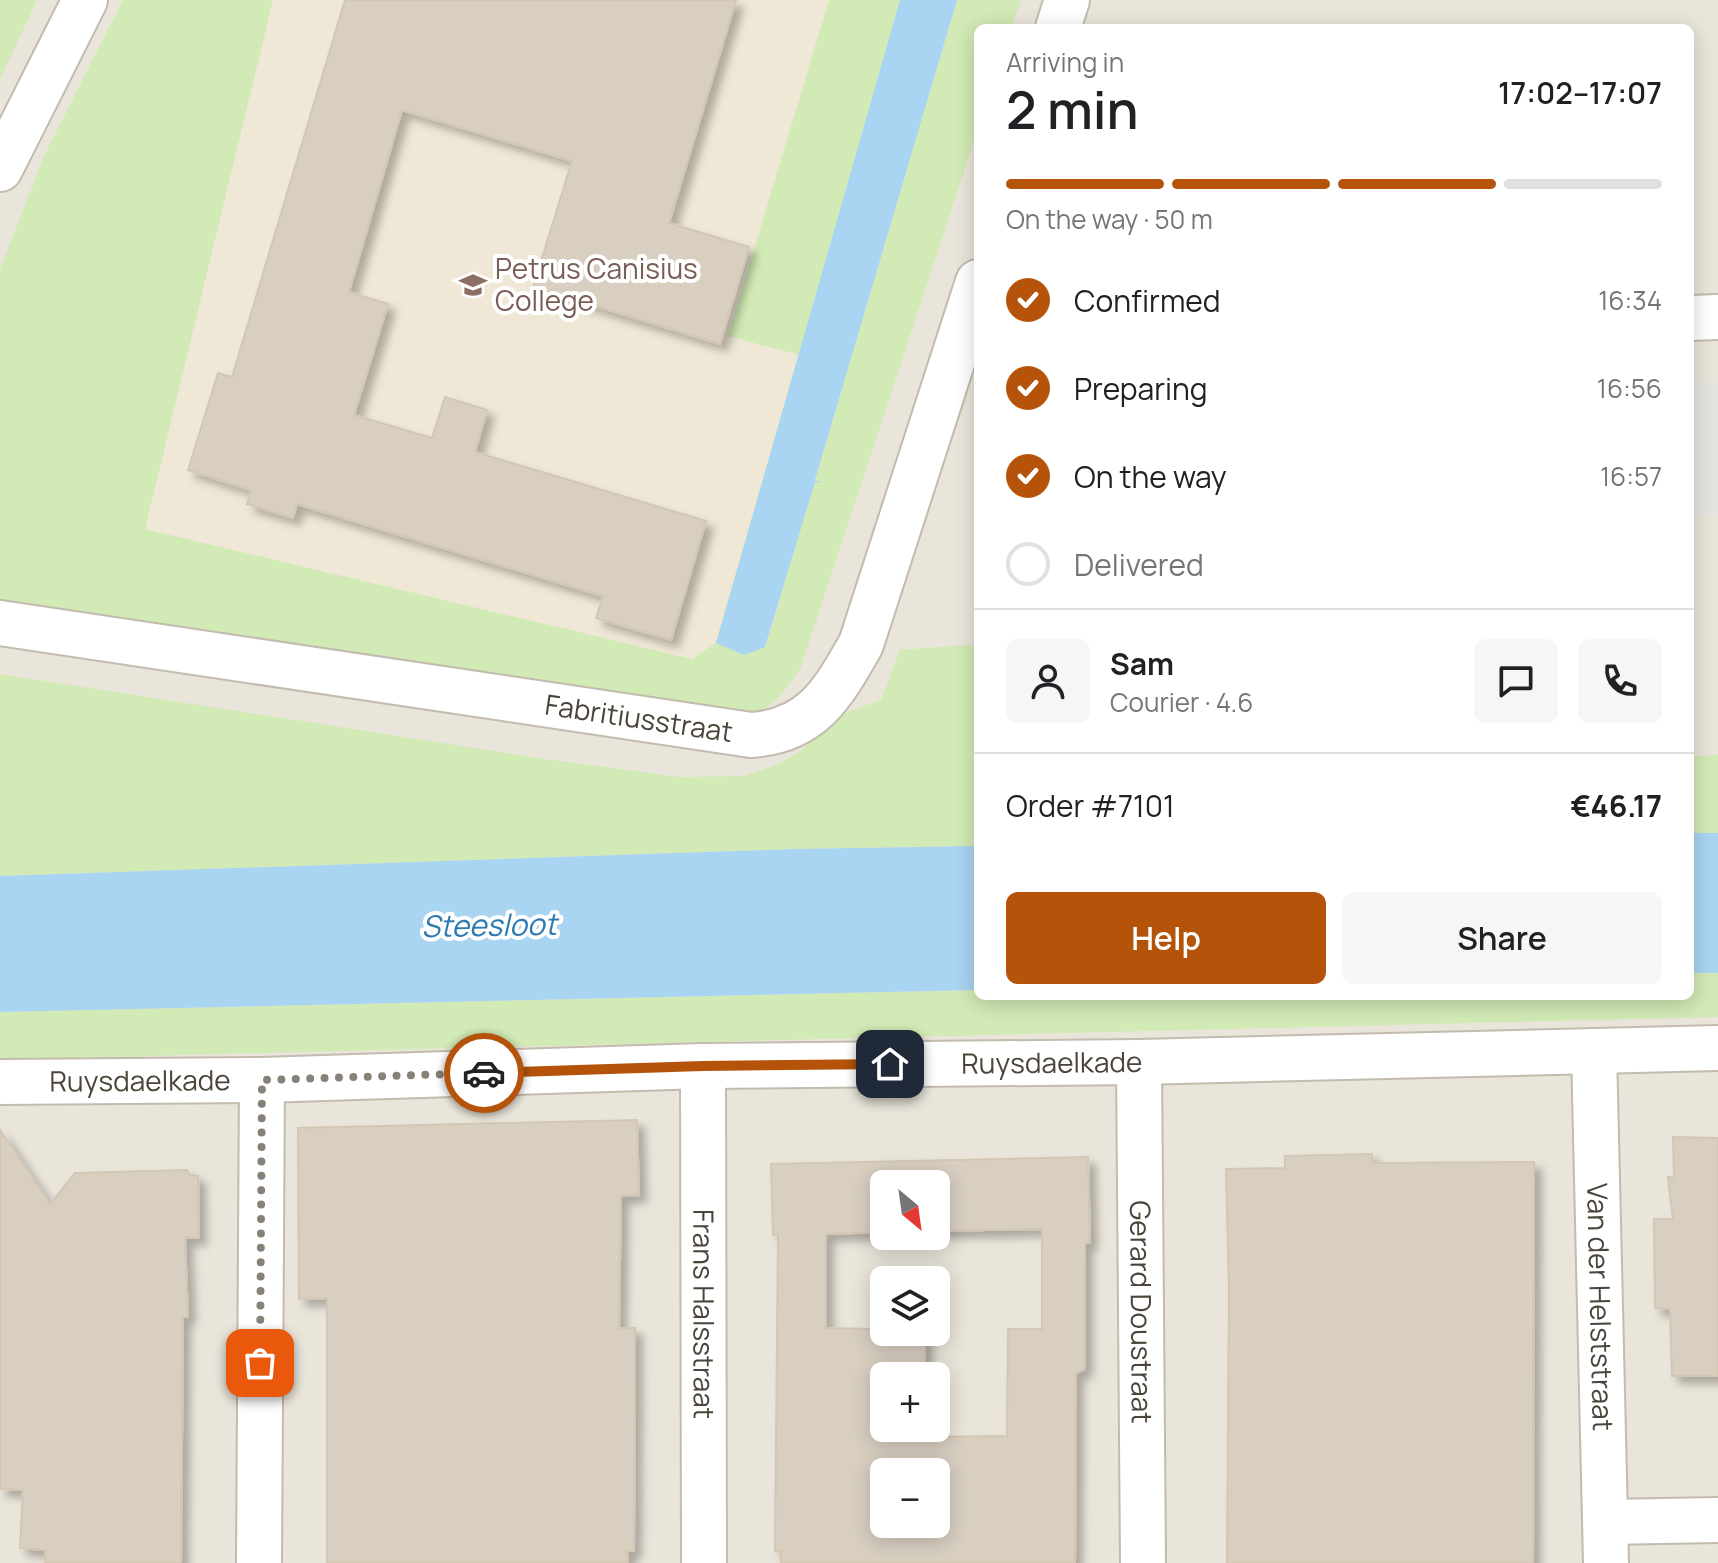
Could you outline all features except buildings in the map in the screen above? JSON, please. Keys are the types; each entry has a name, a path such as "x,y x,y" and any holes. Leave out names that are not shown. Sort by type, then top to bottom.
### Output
{"street":[{"path":"0,169 85,0"},
{"path":"1059,24 1067,0"},
{"name":"Fabritiusstraat","path":"0,623 735,733 771,734 801,722 820,706 837,687 861,644 969,338 974,307"},
{"path":"1694,318 1718,317"},
{"name":"Ruysdaelkade","path":"0,1082 262,1080 703,1066 1139,1062 1718,1048"},
{"name":"Van der Helststraat","path":"1594,1051 1606,1543"},
{"name":"Gerard Doustraat","path":"1139,1062 1143,1563"},
{"name":"Frans Halsstraat","path":"703,1066 704,1563"},
{"path":"259,1563 262,1080"},
{"path":"1606,1543 1718,1520"}],"shaded area":[{"path":"0,0 1718,0 1718,1563 0,1563"},
{"name":"Petrus Canisius College","path":"273,0 829,0 728,335 799,355 716,643 692,659 145,530"},
{"path":"1718,383 1718,514 1694,514 1694,384"}],"green space":[{"path":"0,0 37,0 0,80"},
{"path":"123,0 273,0 145,529 692,659 716,643 744,654 766,646 957,0 1021,0 1012,24 974,24 974,141 801,667 774,701 752,716 0,604 0,269 45,154"},
{"path":"829,0 900,0 799,355 728,336"},
{"path":"974,644 974,846 797,849 0,876 0,674 552,760 679,777 745,776 776,765 801,751 839,715 881,700 900,650"},
{"path":"1718,755 1718,833 1694,833 1694,756"},
{"path":"1694,973 1718,973 1718,1017 180,1055 0,1063 0,1012 974,990 974,1000 1694,1000"}],"water":[{"path":"900,0 957,0 815,480 822,483 815,482 765,647 744,655 716,643"},
{"path":"1694,833 1718,833 1718,973 1694,973"},
{"name":"Steesloot","path":"974,846 974,990 0,1012 0,876 797,849"}],"way so far":[{"path":"260,1363 262,1080 484,1073"}],"place":[{"name":"Petrus Canisius College","path":"473,285"}],"route":[{"path":"484,1073 890,1064"}]}
